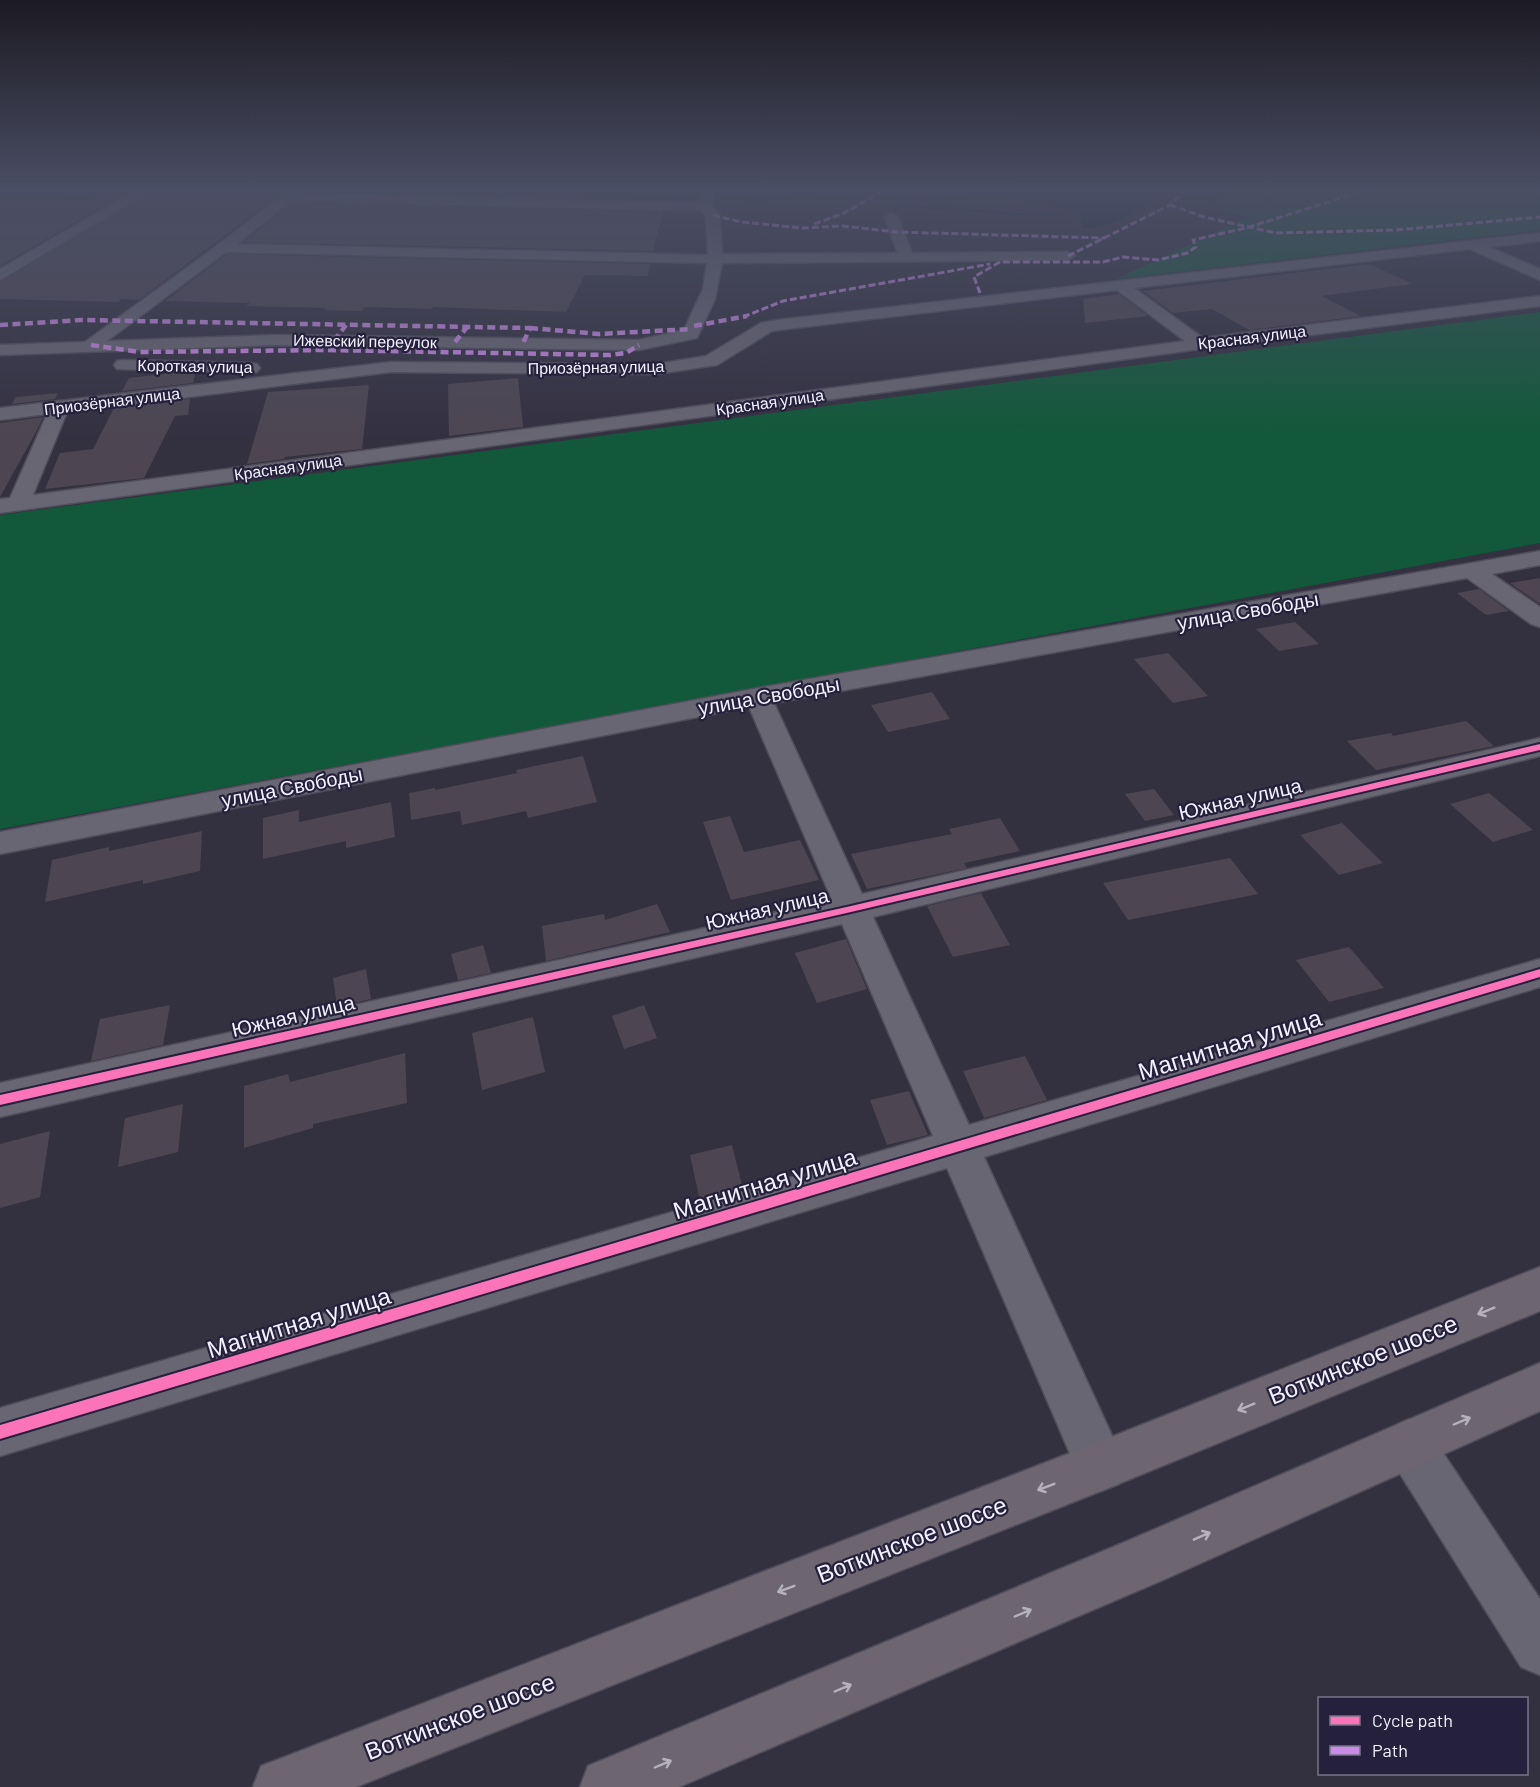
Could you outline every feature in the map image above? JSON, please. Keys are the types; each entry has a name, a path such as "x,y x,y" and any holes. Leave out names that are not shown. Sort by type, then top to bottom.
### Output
{"main road":[{"name":"Воткинское шоссе","path":"282,1787 1101,1466 1540,1289"},
{"path":"609,1787 1144,1562 1540,1387"}],"street":[{"path":"91,345 190,272"},
{"path":"691,334 707,300 714,272"},
{"name":"Приозёрная улица","path":"0,414 391,367 657,369 711,361 767,327 778,324 1227,272"},
{"path":"1119,285 1200,344"},
{"name":"Ижевский переулок","path":"0,350 277,340 639,345 736,325 980,293 993,300"},
{"name":"Красная улица","path":"9,504 1200,344 1540,301"},
{"path":"639,345 687,413"},
{"name":"Короткая улица","path":"0,367 94,364 275,368 391,367"},
{"path":"9,504 59,408"},
{"name":"улица Свободы","path":"0,843 758,697 1540,558"},
{"path":"1473,571 1540,619"},
{"path":"758,697 1101,1466"},
{"name":"Южная улица","path":"0,1100 851,909 1540,747"},
{"name":"Магнитная улица","path":"0,1432 1540,973"},
{"path":"1408,1444 1540,1648"}],"green space":[{"path":"1130,272 1173,272 1116,279"},
{"path":"1540,312 1540,543 0,829 0,515"}],"building":[{"path":"16,272 176,272 139,300 121,299 118,302 0,299 0,282"},
{"path":"203,272 649,272 648,276 585,275 566,312 433,307 432,309 365,307 362,311 324,310 326,308 165,301"},
{"path":"1299,272 1387,272 1413,284 1321,296 1361,316 1249,330 1212,309 1173,313 1143,291"},
{"path":"1119,294 1148,316 1085,323 1083,299"},
{"path":"172,373 195,374 193,383 122,391 129,378"},
{"path":"518,378 523,427 449,436 448,384"},
{"path":"369,385 362,449 285,457 247,464 268,392"},
{"path":"58,393 55,399 12,404 16,397"},
{"path":"190,399 188,415 175,416 144,478 45,489 60,453 93,449 114,408"},
{"path":"43,417 36,432 0,497 0,423"},
{"path":"1540,578 1540,604 1510,583"},
{"path":"1479,589 1509,611 1486,615 1457,593"},
{"path":"1295,622 1319,644 1279,651 1256,629"},
{"path":"1168,653 1208,696 1173,703 1134,659"},
{"path":"932,692 950,719 888,732 871,705"},
{"path":"1466,721 1494,746 1376,770 1347,741 1391,733 1393,736"},
{"path":"583,756 597,802 528,818 526,811 462,825 460,811 411,820 409,793 517,773 516,770"},
{"path":"1154,789 1174,815 1145,821 1125,794"},
{"path":"1489,793 1533,830 1493,842 1450,804"},
{"path":"391,802 395,837 346,848 346,841 263,859 263,818 299,810 299,822"},
{"path":"730,816 744,852 800,840 819,880 731,900 703,822"},
{"path":"1000,818 1020,851 964,863 967,868 867,889 851,854 952,834 949,829"},
{"path":"1342,823 1383,863 1339,875 1300,835"},
{"path":"202,831 200,871 143,884 143,880 45,902 52,860 109,847 109,851"},
{"path":"1230,858 1258,894 1128,920 1103,883"},
{"path":"981,893 1010,945 953,957 927,906"},
{"path":"657,904 670,932 546,961 542,926 604,914 605,920"},
{"path":"846,939 867,989 817,1003 795,953"},
{"path":"483,945 491,973 458,980 451,954"},
{"path":"1349,947 1384,988 1329,1002 1296,960"},
{"path":"366,969 371,999 337,1007 333,978"},
{"path":"170,1005 163,1045 91,1061 100,1019"},
{"path":"644,1005 657,1038 624,1049 612,1016"},
{"path":"533,1017 545,1072 482,1090 472,1033"},
{"path":"405,1053 407,1103 313,1124 313,1128 244,1148 244,1086 288,1074 290,1082"},
{"path":"1025,1056 1047,1100 984,1118 963,1071"},
{"path":"909,1091 928,1135 887,1145 870,1100"},
{"path":"183,1104 178,1152 118,1167 125,1118"},
{"path":"50,1131 40,1197 0,1208 0,1144"},
{"path":"732,1145 743,1189 700,1201 690,1155"}],"marked path":[{"path":"694,326 741,318 783,301 943,272"},
{"path":"980,293 974,277 982,272"},
{"path":"0,325 81,320 530,328 523,343"},
{"path":"334,341 346,325"},
{"path":"455,342 467,327"},
{"path":"530,328 599,334 692,329"},
{"path":"91,345 140,352 327,350 610,355 626,353 639,345"}],"cycle path":[{"path":"0,1100 851,909 1540,747"},
{"path":"0,1432 1540,973"}]}
